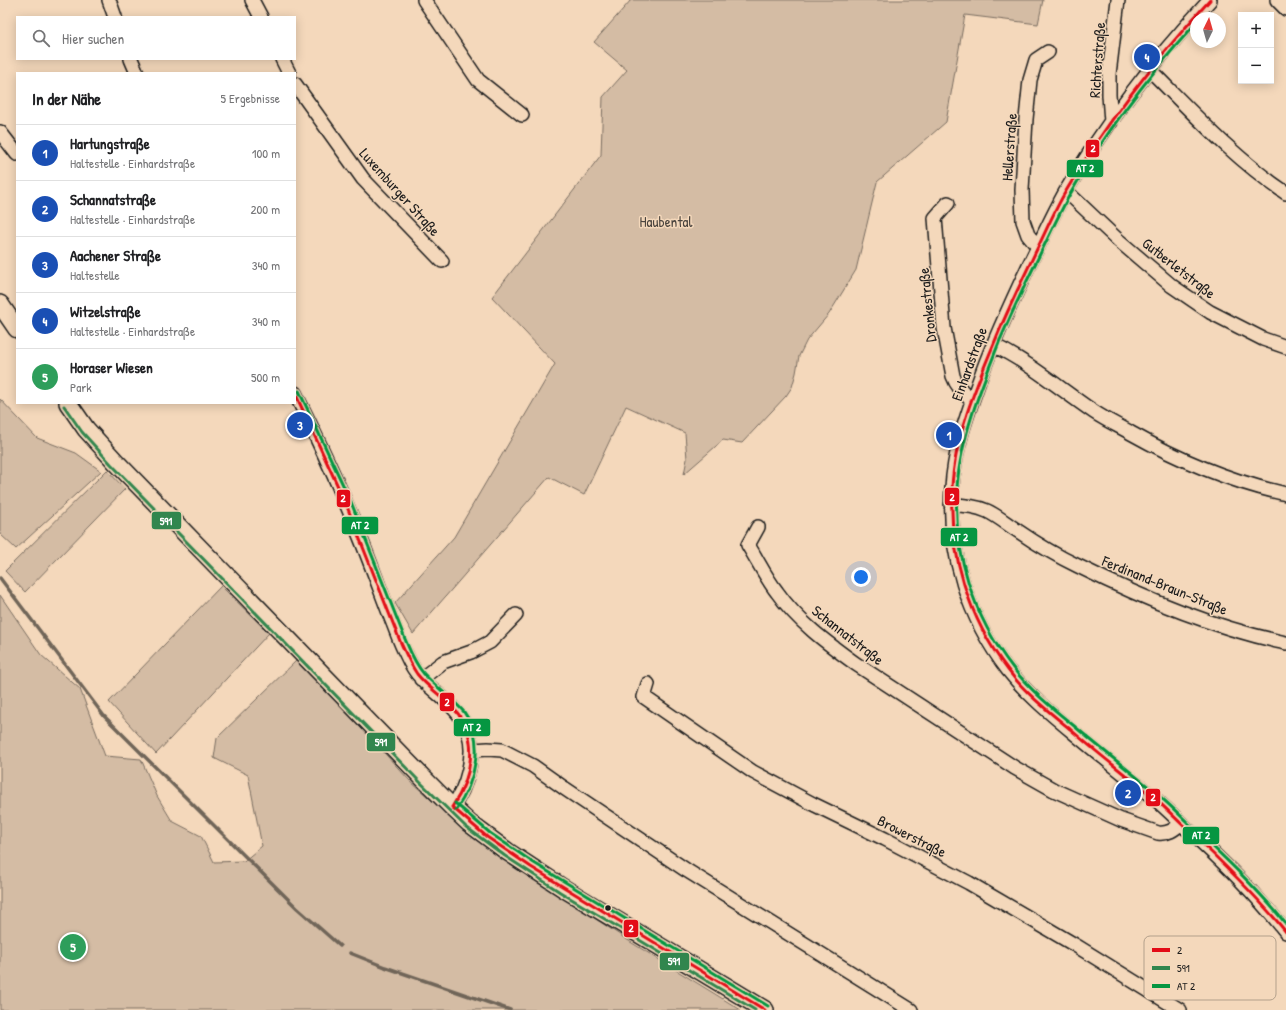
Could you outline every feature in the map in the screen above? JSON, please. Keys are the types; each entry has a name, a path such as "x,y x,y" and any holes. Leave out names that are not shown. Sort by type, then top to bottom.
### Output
{"main road":[{"path":"0,304 16,328"},
{"path":"69,404 86,429 115,461 452,808 487,836 531,867 765,1010"}],"street":[{"path":"109,0 115,16"},
{"path":"252,0 260,16"},
{"path":"424,0 478,80 522,115"},
{"name":"Richterstraße","path":"1112,122 1109,95 1109,74 1118,0"},
{"path":"1277,0 1286,9"},
{"name":"Einhardstraße","path":"1204,2 1150,70 1112,122 1066,192 1038,247 1006,314 972,401 955,462 951,505 952,529 960,574 976,618 998,656 1021,686 1042,707 1156,800 1181,823 1230,869 1286,932"},
{"name":"Hellerstraße","path":"1038,247 1028,235 1023,221 1022,190 1030,80 1036,60 1048,52"},
{"path":"131,60 137,72"},
{"path":"282,60 288,72"},
{"path":"1150,70 1231,150 1253,169 1286,193"},
{"name":"Luxemburger Straße","path":"296,85 363,178 442,261"},
{"path":"0,132 16,153"},
{"name":"Gutberletstraße","path":"1066,192 1118,240 1172,286 1210,312 1256,336 1286,347"},
{"name":"Dronkestraße","path":"948,203 935,218 944,328 953,376 961,391 972,401"},
{"path":"993,345 1016,357 1095,413 1156,447 1209,470 1254,486 1286,494"},
{"path":"296,395 328,461 345,501 402,646 421,678 457,713 468,730 472,750 471,760 466,779 457,802 452,808"},
{"name":"Ferdinand-Braun-Straße","path":"951,505 968,506 987,511 1020,533 1076,565 1133,593 1254,636 1286,643"},
{"name":"Schannatstraße","path":"758,527 748,545 777,592 787,606 810,629 838,651 1015,768 1054,790 1152,832 1164,834 1181,823"},
{"path":"421,678 443,662 470,652 490,642 516,615"},
{"name":"Browerstraße","path":"648,684 644,697 753,772 969,883 1076,945 1144,988"},
{"path":"472,750 502,750 533,766 686,870 911,1010"},
{"name":"Browerstraße","path":"1164,1000 1180,1010"}],"green space":[{"name":"Haubental","path":"631,0 1043,0 1038,24 965,15 946,122 877,182 856,270 829,314 807,340 799,356 792,387 786,396 742,443 723,440 684,474 687,459 685,433 626,406 584,495 549,477 413,634 395,603 454,537 555,364 492,297 601,155 603,97 627,70 594,42"},
{"path":"0,399 37,438 76,453 101,471 16,549 0,534"},
{"path":"107,470 125,489 25,592 5,571"},
{"path":"221,586 269,633 156,754 109,702"},
{"path":"0,595 41,655 80,689 105,756 141,759 157,796 172,821 201,836 214,862 244,861 262,846 248,775 214,758 217,738 298,659 410,781 475,839 632,943 741,1010 0,1010"}],"waterway":[{"path":"0,578 104,716 297,908 340,946"},
{"path":"350,953 385,967 510,1010"}],"transit line":[{"name":"2","path":"1210,0 1151,68 1115,116 1081,165 1051,219 1005,317 974,394 961,432 952,488 954,537 964,584 972,607 982,629 1008,670 1029,694 1163,806 1238,879 1286,932"},
{"path":"1190,30 1144,85 1097,150 1065,203 1020,295 986,375 973,412 962,451 957,488 958,536 968,583 977,606 999,648 1013,668 1049,705 1170,806 1240,873 1286,924"},
{"path":"299,391 351,502 413,657 424,674 464,712 471,723 475,736 476,748 473,774 463,799 456,810"},
{"name":"2","path":"296,395 346,504 400,641 410,662 421,679 455,710 463,721 468,733 470,745 468,771 459,796 452,807"},
{"name":"591","path":"64,406 82,432 111,464 420,782 466,827 505,856 560,892 755,1010"},
{"path":"455,803 490,833 534,863 768,1006"},
{"name":"2","path":"452,807 487,837 531,867 765,1010"}],"place":[{"name":"Witzelstraße","path":"1147,57"},
{"name":"Aachener Straße","path":"300,425"},
{"name":"Hartungstraße","path":"949,435"},
{"name":"Schannatstraße","path":"1128,793"},
{"name":"Horaser Wiesen","path":"73,947"}]}
